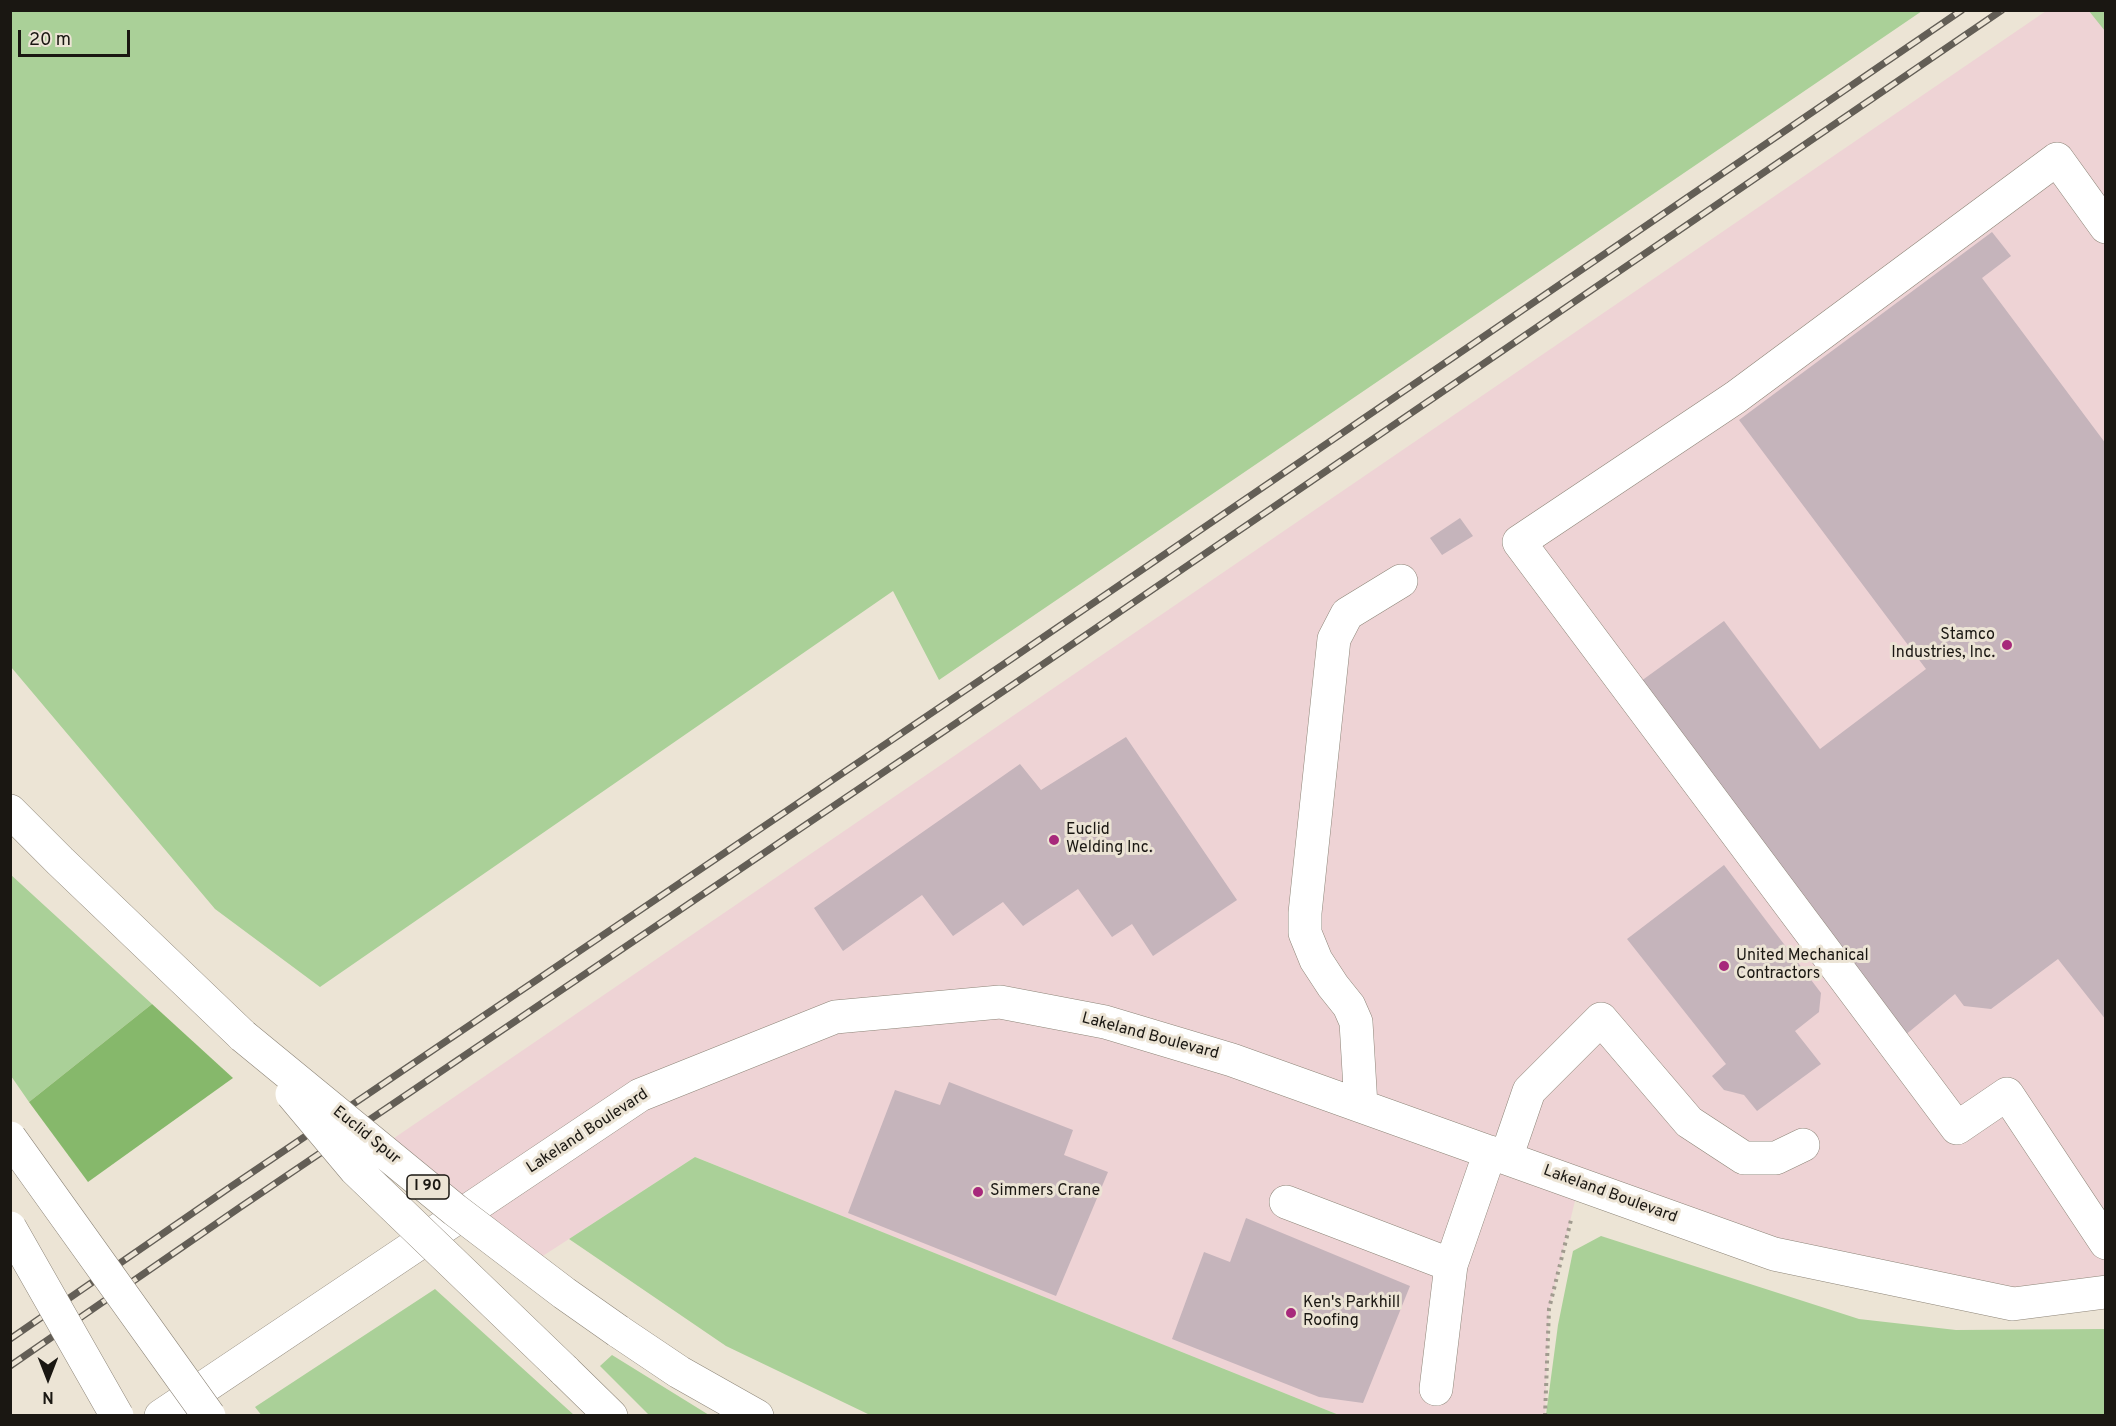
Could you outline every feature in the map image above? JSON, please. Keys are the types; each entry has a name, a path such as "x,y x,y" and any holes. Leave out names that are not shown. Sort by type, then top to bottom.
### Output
{"main road":[{"path":"2106,227 2057,159 1736,397 1519,542 1957,1128 2007,1094 2106,1243"},
{"path":"1361,1106 1356,1022 1349,1006 1316,960 1305,933 1305,913 1334,639 1347,614 1401,581"},
{"name":"Euclid Spur","path":"10,811 243,1036 455,1210 618,1331 679,1372 757,1416"},
{"name":"Lakeland Boulevard","path":"161,1416 640,1095 835,1017 1000,1002 1105,1022 1232,1060 1774,1254 2013,1304 2106,1292"},
{"path":"1436,1389 1451,1265 1498,1155 1529,1091 1601,1019 1689,1122 1744,1158 1776,1158 1803,1145"},
{"path":"243,1036 355,1169 611,1416"},
{"path":"10,1138 209,1416"},
{"path":"1286,1202 1451,1265"},
{"path":"10,1228 117,1416"}],"path":[{"path":"1545,1416 1550,1309 1579,1184"}],"shaded area":[{"path":"2046,11 2105,11 2105,1292 2013,1304 1579,1184 1549,1309 1545,1415 1339,1415 695,1157 529,1265 381,1147"}],"green space":[{"path":"10,11 1922,11 939,680 893,591 320,987 215,909 11,667"},
{"path":"2089,11 2105,11 2105,31"},
{"path":"10,874 152,1004 29,1102 11,1076"},
{"path":"152,1004 233,1078 88,1182 29,1102"},
{"path":"695,1157 1339,1415 870,1415 726,1346 569,1239"},
{"path":"1601,1236 1859,1319 1956,1330 2105,1329 2105,1415 1546,1415 1558,1325 1573,1251"},
{"path":"435,1289 574,1415 262,1416 255,1407"},
{"path":"612,1355 709,1415 649,1415 600,1366"}],"building":[{"name":"Stamco Industries, Inc.","path":"1992,232 2011,256 1982,278 2106,444 2106,1020 2058,959 1991,1009 1964,1006 1955,994 1904,1036 1637,684 1724,621 1820,749 1926,669 1739,420"},
{"path":"1460,518 1473,536 1442,555 1430,538"},
{"name":"Euclid Welding Inc.","path":"1126,737 1237,900 1153,956 1132,924 1112,937 1078,889 1023,926 1003,902 953,936 922,895 843,951 814,908 1020,764 1041,790"},
{"name":"United Mechanical Contractors","path":"1724,865 1821,993 1819,1012 1795,1031 1821,1064 1757,1111 1744,1095 1724,1090 1712,1076 1726,1064 1627,939"},
{"name":"Simmers Crane","path":"949,1082 1073,1130 1064,1155 1108,1172 1056,1296 848,1213 895,1090 940,1105"},
{"name":"Ken's Parkhill Roofing","path":"1246,1218 1410,1286 1363,1403 1319,1397 1172,1339 1204,1252 1230,1262"}],"railway":[{"path":"10,1339 1962,10"},
{"path":"10,1366 2002,10"}],"place":[{"name":"Stamco Industries, Inc.","path":"2007,645"},
{"name":"Euclid Welding Inc.","path":"1054,840"},
{"name":"United Mechanical Contractors","path":"1724,966"},
{"name":"Simmers Crane","path":"978,1192"},
{"name":"Ken's Parkhill Roofing","path":"1291,1313"}]}
